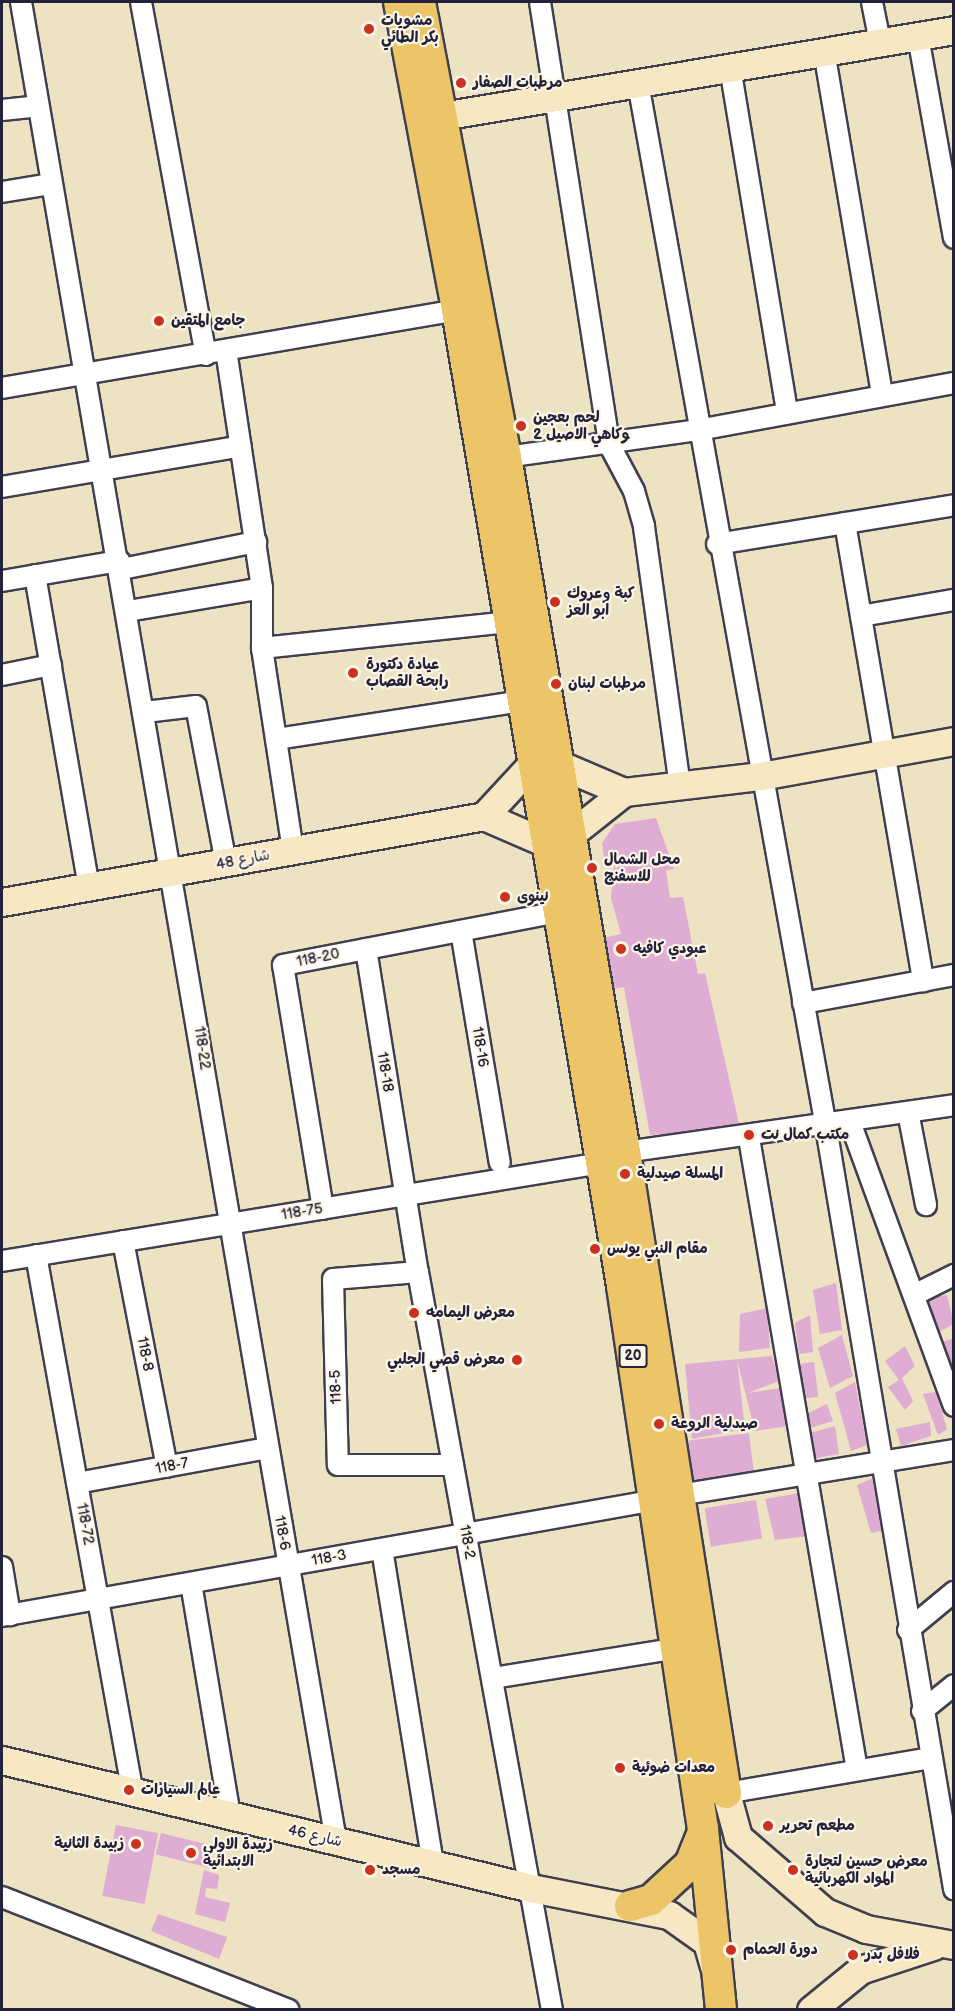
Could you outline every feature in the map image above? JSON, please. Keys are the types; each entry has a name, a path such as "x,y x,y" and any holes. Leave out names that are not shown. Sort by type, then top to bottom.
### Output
{"main road":[{"path":"399,2 457,310 521,701 545,764"},
{"path":"420,2 506,457 545,764"},
{"name":"20","path":"545,764 613,1157 668,1497 726,1793"},
{"name":"20","path":"558,838 559,912 613,1157"},
{"name":"20","path":"668,1497 678,1648 703,1829 720,2001"},
{"path":"630,1906 651,1900 690,1864 703,1829"}],"street":[{"name":"118-22","path":"21,2 51,184 88,375 173,873 227,1224"},
{"path":"141,2 206,355"},
{"path":"540,2 609,444 634,491 644,527 680,785"},
{"path":"873,2 880,42"},
{"path":"442,116 954,30"},
{"path":"918,36 954,238"},
{"path":"824,51 882,395"},
{"path":"730,67 787,413"},
{"path":"638,83 717,544 826,1127 930,1758 945,1798 952,1877"},
{"path":"2,110 38,106"},
{"path":"2,192 51,184"},
{"path":"2,388 206,355 457,310"},
{"path":"226,350 256,543 262,588 262,648 293,850"},
{"path":"506,457 698,430 954,383"},
{"path":"2,487 241,446"},
{"path":"717,544 954,505"},
{"path":"845,523 923,981"},
{"path":"2,581 256,543"},
{"path":"35,575 89,887"},
{"path":"128,611 262,588"},
{"path":"861,616 954,600"},
{"path":"262,648 508,622"},
{"path":"2,675 51,665"},
{"path":"276,739 521,701"},
{"path":"145,712 196,706 226,863"},
{"path":"484,816 545,764 624,792 761,776 954,741"},
{"path":"484,816 558,838 624,792"},
{"name":"شارع 48","path":"2,902 484,816"},
{"name":"118-20","path":"323,1209 283,965 559,912"},
{"name":"118-16","path":"461,931 500,1163"},
{"name":"118-18","path":"366,949 405,1195"},
{"path":"803,1003 954,975"},
{"name":"118-75","path":"2,1261 323,1209 613,1157 826,1127 954,1105"},
{"path":"908,1113 926,1205"},
{"path":"850,1122 954,1406"},
{"path":"749,1138 809,1475 857,1770"},
{"name":"118-2","path":"405,1195 552,2010"},
{"name":"118-6","path":"227,1224 336,1841"},
{"name":"118-8","path":"123,1241 167,1467"},
{"name":"118-72","path":"36,1256 133,1794"},
{"name":"118-5","path":"418,1272 333,1279 338,1464 453,1465"},
{"path":"914,1295 954,1275"},
{"name":"118-7","path":"77,1483 267,1448"},
{"name":"118-3","path":"6,1615 668,1497 954,1450"},
{"path":"382,1549 433,1863"},
{"path":"2,1567 6,1615"},
{"path":"191,1583 230,1816"},
{"path":"908,1630 954,1592"},
{"path":"492,1678 678,1648"},
{"path":"922,1711 954,1685"},
{"path":"930,1758 726,1793 738,1837 825,1912 866,1929 950,1945"},
{"name":"شارع 46","path":"2,1760 133,1794 433,1863 531,1888 630,1906 688,1924 707,1942 720,2001"},
{"path":"2,1898 289,2010"},
{"path":"811,2010 860,1970 950,1945"}],"building":[{"path":"656,818 674,869 666,870 670,898 683,897 698,974 705,973 740,1128 673,1143 660,1134 650,1135 624,987 613,989 604,938 621,934 611,898 615,855 604,857 602,843 615,824"},
{"path":"836,1283 842,1330 820,1334 813,1290"},
{"path":"947,1295 954,1324 935,1334 924,1299"},
{"path":"767,1308 770,1348 739,1352 740,1314"},
{"path":"810,1315 813,1352 799,1354 795,1323"},
{"path":"842,1335 853,1376 830,1388 818,1348"},
{"path":"954,1338 954,1369 951,1371 942,1342"},
{"path":"905,1346 915,1366 902,1378 913,1401 905,1410 888,1387 899,1380 885,1361"},
{"path":"772,1356 779,1381 748,1393 786,1387 788,1426 755,1431 737,1360 745,1429 692,1439 685,1364"},
{"path":"814,1362 818,1397 801,1399 797,1364"},
{"path":"855,1382 867,1445 851,1451 835,1393"},
{"path":"936,1392 947,1429 938,1435 923,1394"},
{"path":"827,1404 833,1421 807,1429 804,1415"},
{"path":"930,1422 931,1436 901,1446 896,1429"},
{"path":"835,1426 839,1454 811,1459 806,1434"},
{"path":"749,1433 754,1474 693,1481 688,1440"},
{"path":"876,1477 885,1530 871,1533 857,1485"},
{"path":"800,1493 810,1536 775,1540 765,1499"},
{"path":"756,1500 762,1539 711,1547 705,1508"},
{"path":"116,1825 158,1833 144,1904 102,1896"},
{"path":"161,1833 213,1846 208,1867 156,1854"},
{"path":"204,1870 219,1875 217,1889 206,1888 205,1897 230,1903 225,1922 195,1914"},
{"path":"158,1914 227,1937 219,1959 151,1931"}],"place":[{"name":"مشويات بكر الطائي","path":"369,29"},
{"name":"مرطبات الصفار","path":"461,83"},
{"name":"جامع المتقين","path":"159,321"},
{"name":"لحم بعجين وكاهي الاصيل 2","path":"521,426"},
{"name":"كبة وعروك ابو العز","path":"555,602"},
{"name":"عيادة دكتورة رابحة القصاب","path":"353,673"},
{"name":"مرطبات لبنان","path":"556,684"},
{"name":"محل الشمال للاسفنج","path":"592,868"},
{"name":"نينوى","path":"505,897"},
{"name":"عبودي كافيه","path":"621,949"},
{"name":"مكتب كمال نت","path":"749,1135"},
{"name":"المسلة صيدلية","path":"625,1174"},
{"name":"مقام النبي يونس","path":"595,1249"},
{"name":"معرض اليمامه","path":"414,1313"},
{"name":"معرض قصي الجلبي","path":"517,1360"},
{"name":"صيدلية الروعة","path":"659,1424"},
{"name":"معدات ضوئية","path":"620,1768"},
{"name":"عالم السيارات","path":"129,1790"},
{"name":"مطعم تحرير","path":"768,1826"},
{"name":"زبيدة الثانية","path":"136,1844"},
{"name":"زبيدة الاولى الابتدائية","path":"191,1853"},
{"name":"مسجد","path":"370,1870"},
{"name":"معرض حسين لتجارة المواد الكهربائية","path":"793,1870"},
{"name":"دورة الحمام","path":"731,1950"},
{"name":"فلافل بدر","path":"853,1955"}]}
